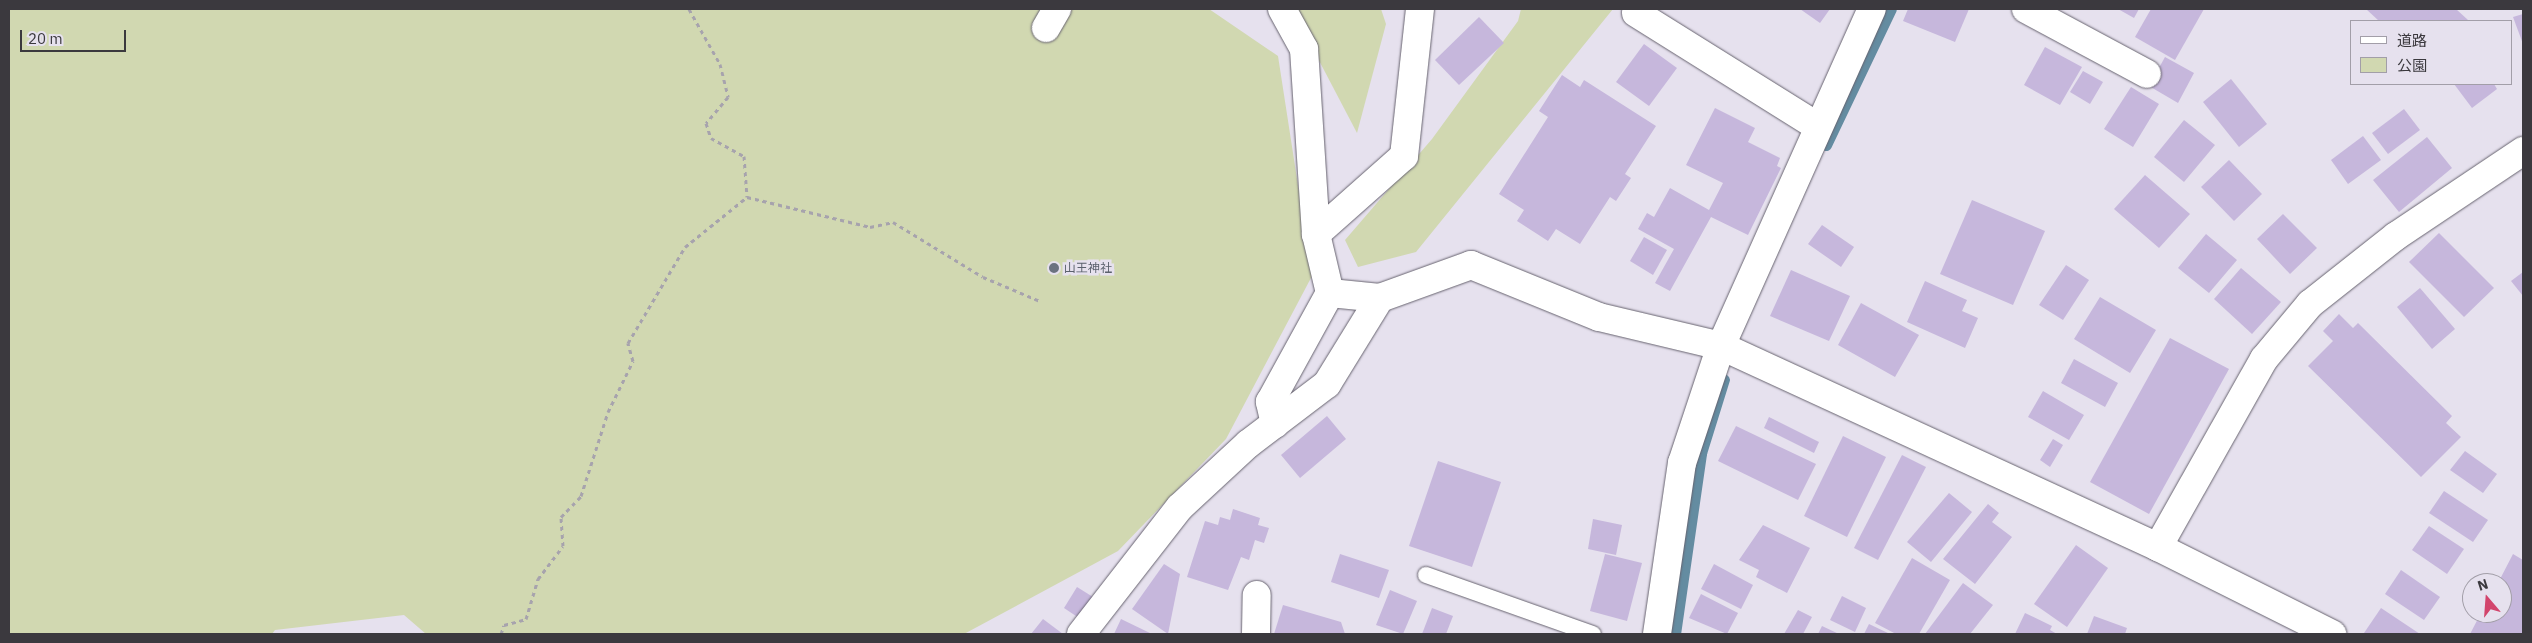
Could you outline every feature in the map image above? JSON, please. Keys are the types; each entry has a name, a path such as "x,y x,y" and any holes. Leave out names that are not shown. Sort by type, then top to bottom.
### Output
{"street":[{"path":"1275,424 1270,402 1330,293 1316,234 1304,49 1282,9"},
{"path":"1316,234 1404,156 1420,9"},
{"path":"1657,634 1682,463 1720,346 1817,126 1872,9"},
{"path":"2026,9 2147,74"},
{"path":"1636,13 1817,126"},
{"path":"2158,547 2264,358 2310,304 2396,236 2523,150"},
{"path":"1330,293 1380,298 1471,265 1599,317 1720,346 2158,547 2332,634"},
{"path":"1081,634 1180,507 1275,424 1327,384 1380,298"},
{"path":"1256,634 1257,595"}],"lane":[{"path":"1426,575 1593,634"}],"path":[{"path":"689,9 720,64 728,97 706,123 711,138 744,156 747,197"},
{"path":"747,197 870,227 893,222 983,277 1040,301"},
{"path":"501,634 504,625 526,619 538,579 563,546 561,517 581,496 608,412 633,361 628,343 685,247 747,197"}],"green space":[{"path":"9,9 1209,9 1278,56 1312,276 1226,439 1118,551 964,634 426,634 404,615 275,630 272,634 9,634"},
{"path":"1292,9 1381,9 1386,24 1357,133"},
{"path":"1521,9 1613,9 1416,252 1358,267 1345,240 1432,139 1518,21"}],"building":[{"path":"1800,9 1830,9 1820,23"},
{"path":"1908,9 1969,9 1955,42 1903,21"},
{"path":"2118,9 2139,9 2134,18"},
{"path":"2151,9 2204,9 2175,60 2135,37"},
{"path":"2366,9 2456,9 2468,20 2378,20"},
{"path":"2523,14 2523,44 2513,17"},
{"path":"1479,17 1504,43 1459,85 1435,60"},
{"path":"1644,44 1677,68 1649,106 1616,82"},
{"path":"2045,47 2082,67 2060,105 2024,85"},
{"path":"2165,57 2194,73 2178,103 2149,86"},
{"path":"2083,71 2103,82 2090,104 2070,92"},
{"path":"1562,75 1580,87 1584,80 1656,126 1625,174 1631,178 1616,201 1610,197 1580,244 1556,229 1548,241 1517,221 1524,210 1499,194 1548,117 1539,111"},
{"path":"2231,79 2267,124 2239,147 2203,102"},
{"path":"2455,85 2495,85 2497,89 2472,108"},
{"path":"2131,87 2159,104 2133,147 2104,129"},
{"path":"1715,108 1755,128 1748,142 1780,158 1777,166 1781,168 1748,235 1711,217 1670,291 1655,283 1674,249 1638,229 1647,213 1654,217 1670,188 1709,210 1723,183 1686,165"},
{"path":"2404,109 2420,130 2388,154 2372,133"},
{"path":"2184,120 2215,145 2184,182 2154,157"},
{"path":"2363,136 2381,160 2348,184 2331,160"},
{"path":"2427,137 2452,168 2399,212 2373,180"},
{"path":"2229,160 2262,194 2234,221 2201,187"},
{"path":"2145,175 2190,214 2159,248 2114,209"},
{"path":"1972,200 2045,231 2013,305 1940,274"},
{"path":"2283,214 2317,248 2290,274 2257,239"},
{"path":"1822,225 1854,247 1841,267 1808,244"},
{"path":"2439,233 2494,288 2464,317 2409,262"},
{"path":"2206,234 2237,260 2209,293 2178,268"},
{"path":"1644,237 1667,250 1653,275 1630,261"},
{"path":"2066,265 2089,280 2063,320 2039,305"},
{"path":"2241,268 2281,302 2252,334 2214,299"},
{"path":"1791,270 1850,296 1829,341 1770,316"},
{"path":"2523,272 2523,296 2511,281"},
{"path":"1925,281 1967,300 1962,311 1978,318 1965,348 1907,322"},
{"path":"2420,288 2455,329 2432,349 2397,307"},
{"path":"2100,297 2156,330 2130,373 2074,339"},
{"path":"1861,303 1919,335 1895,377 1838,345"},
{"path":"2339,314 2353,328 2358,323 2452,416 2446,423 2461,437 2421,477 2308,366 2333,341 2323,331"},
{"path":"2170,338 2229,369 2149,514 2090,482"},
{"path":"2074,359 2118,383 2105,407 2061,383"},
{"path":"2043,391 2084,415 2069,440 2028,417"},
{"path":"1327,416 1346,439 1300,478 1281,455"},
{"path":"1769,417 1819,442 1814,453 1764,428"},
{"path":"1736,426 1816,464 1798,500 1718,461"},
{"path":"1843,436 1886,457 1847,537 1804,516"},
{"path":"2053,439 2063,445 2050,467 2040,460"},
{"path":"2465,451 2497,474 2483,493 2450,470"},
{"path":"1902,455 1926,467 1878,560 1854,548"},
{"path":"1438,461 1501,482 1472,567 1409,546"},
{"path":"2444,491 2488,520 2473,542 2429,513"},
{"path":"1949,493 1972,512 1931,562 1907,542"},
{"path":"1988,504 1999,513 1992,522 2012,537 1975,584 1943,559"},
{"path":"1233,509 1260,518 1258,525 1269,528 1264,543 1255,540 1249,560 1241,557 1228,590 1187,577 1205,521 1218,525 1220,517 1230,520"},
{"path":"1593,519 1622,525 1616,555 1588,549"},
{"path":"1763,525 1810,548 1787,593 1756,577 1759,570 1739,560"},
{"path":"2429,526 2464,549 2447,574 2412,550"},
{"path":"2076,545 2108,568 2067,627 2034,604"},
{"path":"1340,554 1389,570 1379,598 1331,582"},
{"path":"1605,554 1642,563 1627,621 1590,611"},
{"path":"2513,554 2523,560 2523,634 2470,634 2476,623 2512,623 2512,573 2503,573"},
{"path":"1912,558 1950,580 1919,634 1896,634 1875,623"},
{"path":"1164,564 1180,574 1168,634 1132,609"},
{"path":"1714,564 1753,585 1741,609 1701,589"},
{"path":"2401,570 2440,597 2424,620 2385,594"},
{"path":"1963,583 1993,605 1970,634 1925,634"},
{"path":"1077,587 1093,597 1079,618 1064,608"},
{"path":"1390,590 1417,601 1403,634 1376,625"},
{"path":"1701,594 1738,613 1727,634 1689,618"},
{"path":"1842,596 1866,608 1855,632 1830,620"},
{"path":"1283,605 1341,622 1345,634 1274,634"},
{"path":"1432,608 1453,616 1446,634 1422,634"},
{"path":"2381,608 2420,634 2364,633"},
{"path":"1798,610 1812,617 1803,634 1784,634"},
{"path":"2025,613 2052,626 2050,630 2057,634 2015,634"},
{"path":"2094,616 2127,628 2125,634 2087,634"},
{"path":"1043,619 1063,634 1031,634"},
{"path":"1121,619 1152,634 1114,634"},
{"path":"1869,624 1890,634 1864,634"},
{"path":"1822,626 1839,634 1818,634"}],"waterway":[{"path":"1826,145 1891,9"},
{"path":"1675,634 1701,453 1724,379"}],"place":[{"name":"山王神社","path":"1054,268"}]}
